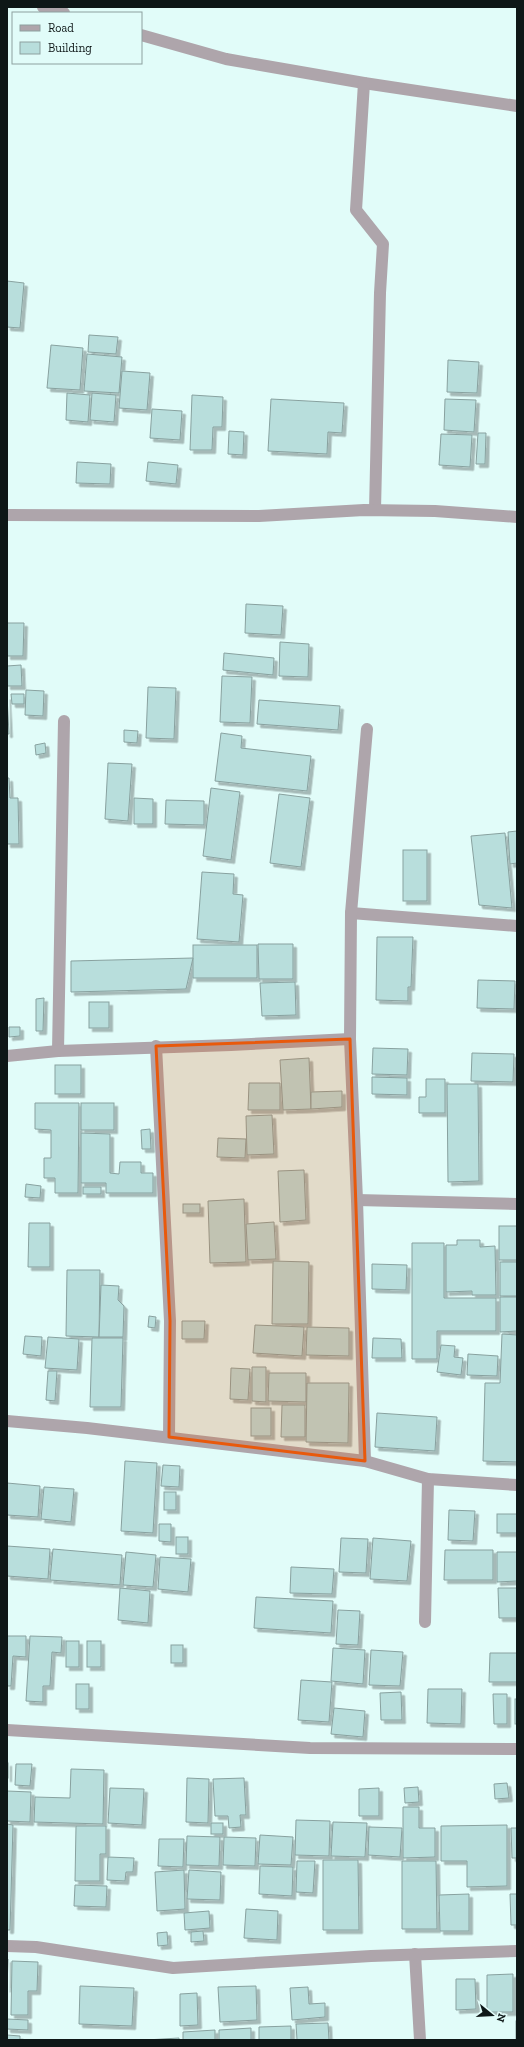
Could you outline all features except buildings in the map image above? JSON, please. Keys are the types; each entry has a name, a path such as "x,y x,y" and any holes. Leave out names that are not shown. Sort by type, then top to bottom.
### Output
{"street":[{"path":"43,7 60,12"},
{"path":"142,35 226,59 364,84 517,106"},
{"path":"364,84 356,210 383,244 380,293 375,510"},
{"path":"7,515 259,516 375,510 435,511 517,517"},
{"path":"58,1051 64,721"},
{"path":"365,1461 357,1200 350,1039 351,913 367,730"},
{"path":"351,913 517,926"},
{"path":"7,1056 58,1051 156,1046 231,1045 350,1039"},
{"path":"156,1046 170,1321 169,1437"},
{"path":"357,1200 517,1204"},
{"path":"7,1421 169,1437 365,1461 428,1479 517,1485"},
{"path":"425,1622 428,1479"},
{"path":"7,1730 310,1748 517,1749"},
{"path":"7,1946 36,1947 173,1968 415,1954 517,1951"},
{"path":"415,1954 420,2040"}],"highlighted area":[{"path":"350,1039 365,1461 169,1437 170,1321 156,1046"}]}
